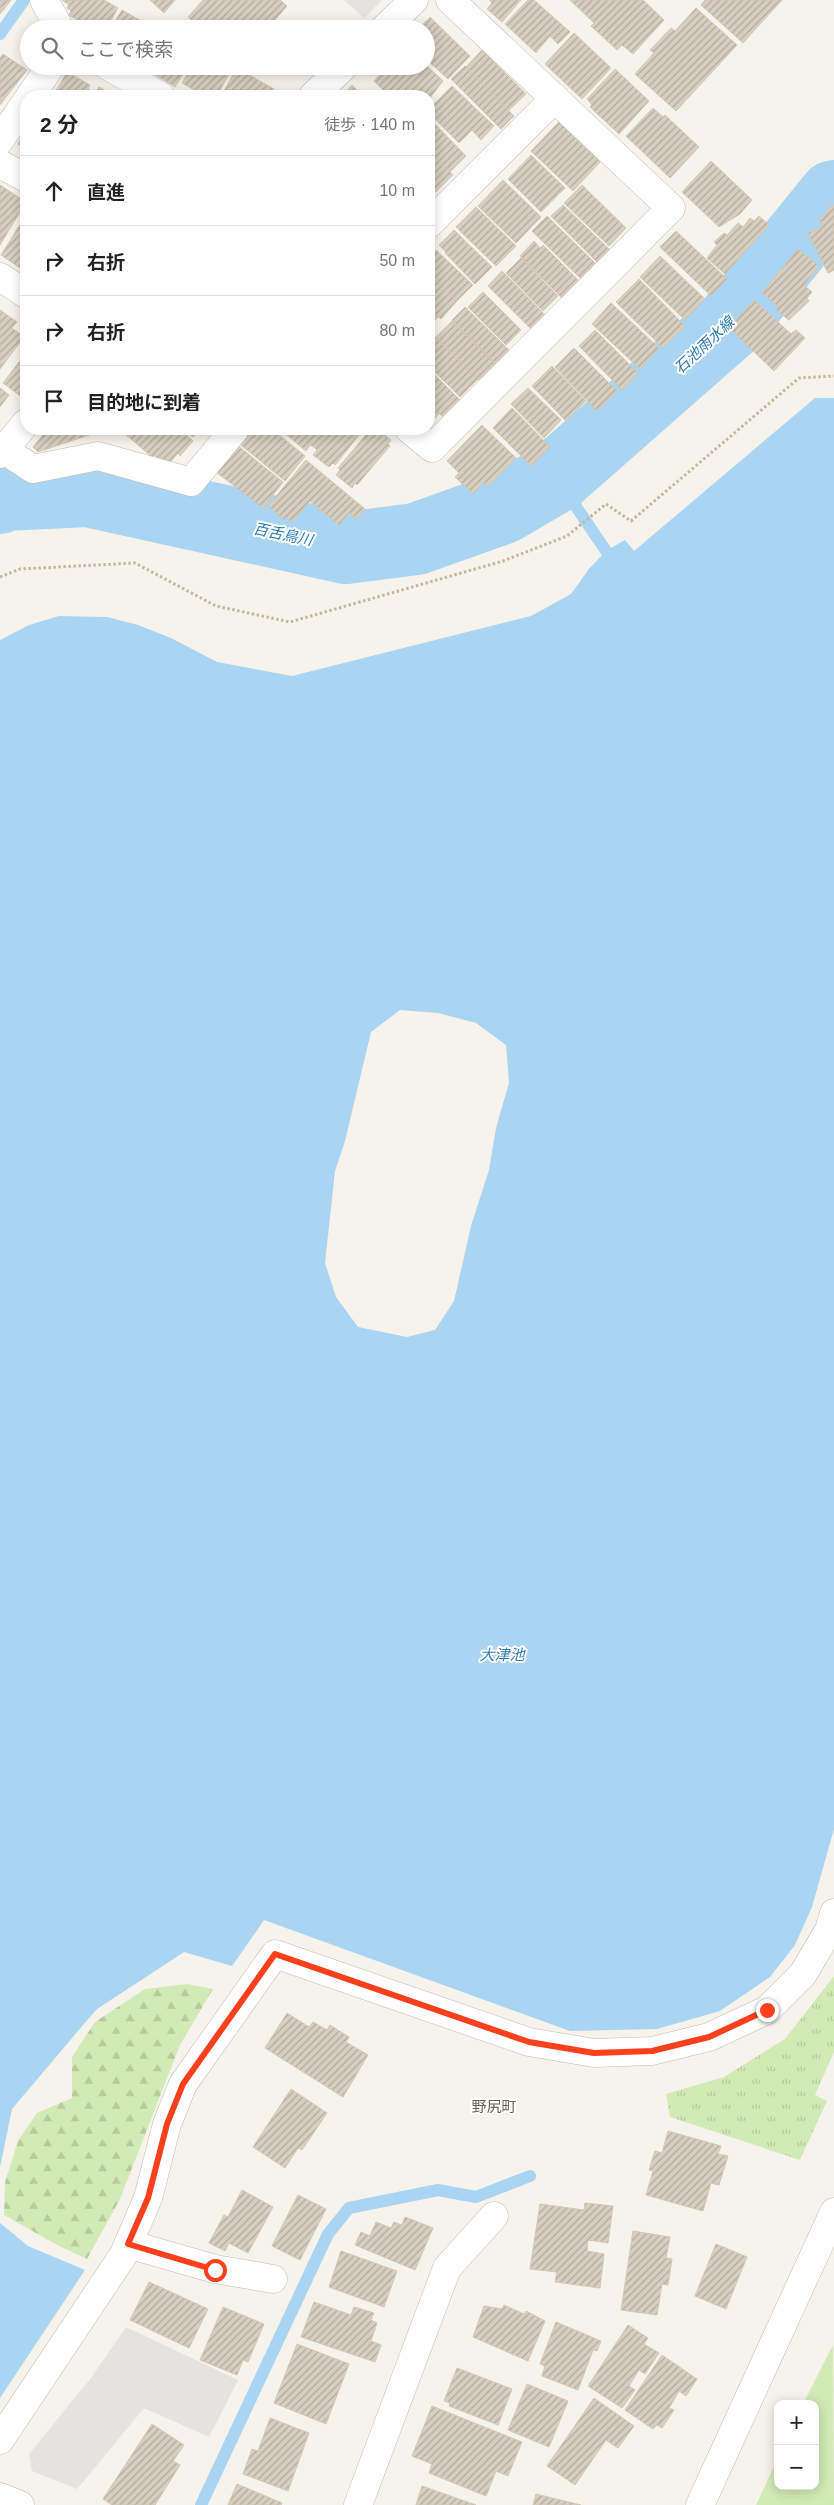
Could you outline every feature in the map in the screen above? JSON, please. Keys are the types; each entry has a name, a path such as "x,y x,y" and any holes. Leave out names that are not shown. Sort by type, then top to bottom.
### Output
{"street":[{"path":"44,0 55,20"},
{"path":"393,20 414,0"},
{"path":"416,435 432,448 671,208 450,0"},
{"path":"34,90 45,75"},
{"path":"124,75 150,90"},
{"path":"319,90 335,75"},
{"path":"435,218 555,98"},
{"path":"0,140 20,111"},
{"path":"0,164 20,175"},
{"path":"0,277 20,290"},
{"path":"20,430 2,452 33,469 98,456 191,482 230,435"},
{"path":"0,2440 124,2254 148,2198 167,2124 183,2084 275,1954 529,2042 594,2053 652,2051 709,2037 767,2010 803,1974 829,1930 834,1913"},
{"path":"700,2505 834,2212"},
{"path":"358,2505 447,2268 494,2216"},
{"path":"128,2244 215,2270 274,2279"},
{"path":"0,2497 20,2505"}],"path":[{"path":"0,577 20,569 135,563 216,606 290,622 503,561 567,536 606,504 631,521 799,378 834,376"}],"green space":[{"path":"834,1976 834,2052 815,2095 827,2101 800,2160 670,2117 666,2094 724,2077 785,2039"},
{"path":"187,1984 213,1989 180,2045 120,2199 87,2259 59,2246 4,2215 5,2182 18,2141 37,2113 72,2098 72,2057 95,2022 145,1989"},
{"path":"833,2345 834,2505 756,2505 774,2467 774,2490 819,2490 819,2400 805,2400"}],"shaded area":[{"path":"344,0 382,0 364,18"},
{"path":"126,2327 238,2380 209,2437 144,2408 77,2489 32,2471 29,2454 91,2378"}],"water":[{"name":"大津池","path":"815,398 834,398 834,1829 812,1907 795,1945 770,1977 720,2011 657,2029 570,2031 264,1920 232,1966 184,1952 97,2009 12,2109 0,2167 0,640 29,625 59,616 107,617 138,625 171,638 217,662 292,676 531,616 571,594 589,569 606,551 625,540 634,551","holes":["400,1010 438,1013 476,1023 506,1045 509,1083 496,1128 489,1170 471,1226 454,1301 435,1330 407,1337 358,1327 336,1297 325,1263 335,1171 345,1141 371,1032"]},
{"path":"0,2223 28,2246 85,2270 0,2398"}],"building":[{"path":"0,0 11,0 0,14"},
{"path":"62,0 104,0 118,8 111,20 78,20 69,15 71,11 67,8 69,5"},
{"path":"150,0 175,0 164,13"},
{"path":"203,0 280,0 287,6 275,20 192,20 188,17"},
{"path":"489,0 521,0 502,22 487,9 492,3"},
{"path":"528,0 534,0 570,32 558,44 550,36 536,53 505,24"},
{"path":"570,0 643,0 664,20 633,54 622,45 617,50 591,26 594,23"},
{"path":"705,0 782,0 743,43 701,5"},
{"path":"696,8 737,45 676,111 635,74 654,53 650,50 671,28 675,31"},
{"path":"122,10 139,20 116,20"},
{"path":"435,22 470,56 448,79 435,67"},
{"path":"574,33 611,68 582,99 545,64"},
{"path":"482,50 526,94 508,111 466,67"},
{"path":"3,54 20,65 20,75 23,75 0,105 0,58"},
{"path":"465,66 514,116 501,129 451,79"},
{"path":"615,69 649,101 619,134 590,107 592,105 587,99"},
{"path":"435,73 443,81 435,91 383,90 374,81 380,75 435,75"},
{"path":"65,75 72,75 90,85 88,89 90,90 56,90"},
{"path":"156,75 182,75 175,87"},
{"path":"187,75 228,75 220,90 194,90 182,83"},
{"path":"233,75 249,75 274,89 274,90 224,90"},
{"path":"352,85 357,90 347,90"},
{"path":"452,86 494,126 481,140 472,130 459,143 435,119 435,103"},
{"path":"653,108 663,117 665,115 699,147 670,178 626,136"},
{"path":"559,122 600,162 573,191 531,151"},
{"path":"435,124 466,156 450,172 435,157"},
{"path":"531,155 565,188 541,212 508,179"},
{"path":"435,157 453,175 436,192 435,191"},
{"path":"711,161 752,200 740,214 719,227 682,192"},
{"path":"503,180 541,217 516,243 478,206"},
{"path":"0,185 20,198 20,212 0,245"},
{"path":"582,185 626,228 609,246 564,203"},
{"path":"563,205 610,250 598,263 551,216"},
{"path":"834,205 834,270 828,273 808,233 823,226 819,218 828,213 827,209"},
{"path":"476,207 516,246 496,266 456,227"},
{"path":"547,216 595,263 580,278 532,231"},
{"path":"759,216 769,225 725,274 707,258 717,245 714,242 724,233 727,235 738,223 743,227 750,218 754,221"},
{"path":"20,225 20,268 1,255"},
{"path":"454,230 492,267 475,284 439,245"},
{"path":"676,231 727,279 711,296 660,247"},
{"path":"534,241 540,248 543,245 579,281 562,298 520,256"},
{"path":"798,249 819,266 804,285 812,292 807,298 809,301 789,320 776,310 779,307 762,293"},
{"path":"436,250 473,285 457,301 435,281"},
{"path":"660,256 705,299 685,320 640,277"},
{"path":"521,258 558,296 543,311 506,273"},
{"path":"502,271 546,316 532,330 488,286"},
{"path":"639,279 685,326 663,348 616,302"},
{"path":"435,281 457,301 441,319 435,314"},
{"path":"483,292 521,330 506,345 468,307"},
{"path":"754,300 791,334 796,330 805,338 774,371 729,328"},
{"path":"611,303 659,348 640,369 592,324"},
{"path":"465,307 510,351 497,365 452,320"},
{"path":"0,310 17,322 12,328 20,334 20,342 0,369"},
{"path":"452,321 496,365 480,381 436,337"},
{"path":"595,330 638,373 622,390 579,346"},
{"path":"435,337 478,379 460,397 435,372"},
{"path":"574,348 617,391 597,411 555,367"},
{"path":"20,361 20,396 3,383"},
{"path":"552,366 586,401 566,421 532,386"},
{"path":"435,375 461,401 444,418 435,409"},
{"path":"0,388 9,395 0,407"},
{"path":"528,388 561,420 544,438 511,404"},
{"path":"512,408 550,447 531,466 493,428"},
{"path":"435,410 439,414 435,418"},
{"path":"482,425 516,458 488,486 484,482 473,494 455,477 459,473 447,461"},
{"path":"43,435 89,435 38,452 33,447"},
{"path":"126,435 186,435 193,441 180,456 178,453 167,466 154,455 152,457"},
{"path":"249,435 279,435 305,456 285,481 241,445"},
{"path":"326,435 315,448 310,445 306,451 288,436"},
{"path":"326,435 359,435 335,465 333,463 329,467 313,455 317,450 315,448"},
{"path":"366,435 385,435 391,440 388,444 390,446 357,485 355,483 352,488 336,475 340,470 338,468"},
{"path":"237,445 283,482 263,508 216,472"},
{"path":"306,460 365,509 356,519 349,513 339,525 310,501 292,522 286,517 284,520 268,506"},
{"path":"287,2013 309,2027 313,2022 327,2030 330,2025 349,2037 346,2042 368,2055 343,2097 265,2048"},
{"path":"291,2089 327,2113 302,2150 298,2148 285,2168 253,2147"},
{"path":"668,2131 721,2146 718,2154 728,2156 719,2185 711,2183 703,2211 646,2195 653,2171 649,2170 655,2151 662,2153"},
{"path":"242,2190 273,2207 248,2253 229,2243 225,2251 209,2243 224,2215 228,2217"},
{"path":"298,2195 326,2209 300,2260 272,2246"},
{"path":"585,2203 613,2206 608,2243 588,2240 587,2251 604,2254 600,2288 555,2282 557,2272 530,2269 540,2204 584,2210"},
{"path":"405,2217 433,2228 415,2270 355,2245 361,2232 370,2236 376,2222 391,2228 394,2222 402,2225"},
{"path":"633,2231 670,2237 666,2258 672,2259 668,2285 662,2284 657,2315 621,2310"},
{"path":"716,2244 747,2257 726,2309 695,2296"},
{"path":"341,2251 397,2271 384,2307 329,2287"},
{"path":"149,2282 208,2309 189,2348 130,2320"},
{"path":"314,2302 351,2315 354,2307 374,2313 371,2320 377,2323 371,2341 381,2345 375,2362 301,2337"},
{"path":"504,2305 524,2314 526,2311 545,2321 528,2361 473,2337 484,2306 502,2309"},
{"path":"223,2307 264,2324 248,2362 243,2360 237,2375 200,2360"},
{"path":"556,2322 601,2341 597,2351 593,2350 578,2390 542,2376 545,2366 540,2364"},
{"path":"628,2325 648,2338 644,2344 659,2353 645,2374 639,2370 629,2386 635,2390 622,2408 588,2386"},
{"path":"297,2344 349,2364 326,2424 274,2403"},
{"path":"662,2355 697,2379 686,2396 679,2391 669,2408 674,2410 662,2428 657,2425 653,2429 625,2410"},
{"path":"457,2368 512,2389 498,2425 449,2406 450,2403 444,2401"},
{"path":"527,2384 568,2401 549,2447 508,2430"},
{"path":"594,2398 634,2426 618,2448 606,2440 575,2485 547,2466"},
{"path":"432,2406 522,2442 508,2476 496,2471 486,2496 429,2473 432,2464 412,2456"},
{"path":"270,2418 309,2433 288,2491 243,2474 252,2449 258,2451"},
{"path":"152,2424 184,2445 173,2461 180,2465 155,2505 112,2505 103,2499"},
{"path":"237,2484 282,2503 281,2505 228,2505"},
{"path":"422,2486 476,2505 416,2505"},
{"path":"536,2494 581,2505 533,2505"}],"waterway":[{"path":"0,34 24,0"},
{"name":"百舌鳥川","path":"0,498 4,495 88,491 346,548 416,539 503,508 556,477 731,323 834,196"},
{"path":"556,477 606,551"},
{"path":"201,2505 328,2234 349,2208 438,2190 476,2197 530,2176"}],"district":[{"name":"野尻町","path":"494,2106"}],"route":[{"path":"215,2270 128,2244 148,2198 167,2124 183,2084 275,1954 529,2042 594,2053 652,2051 709,2037 767,2010"}],"water label":[{"name":"石池雨水線","path":"704,345"}]}
